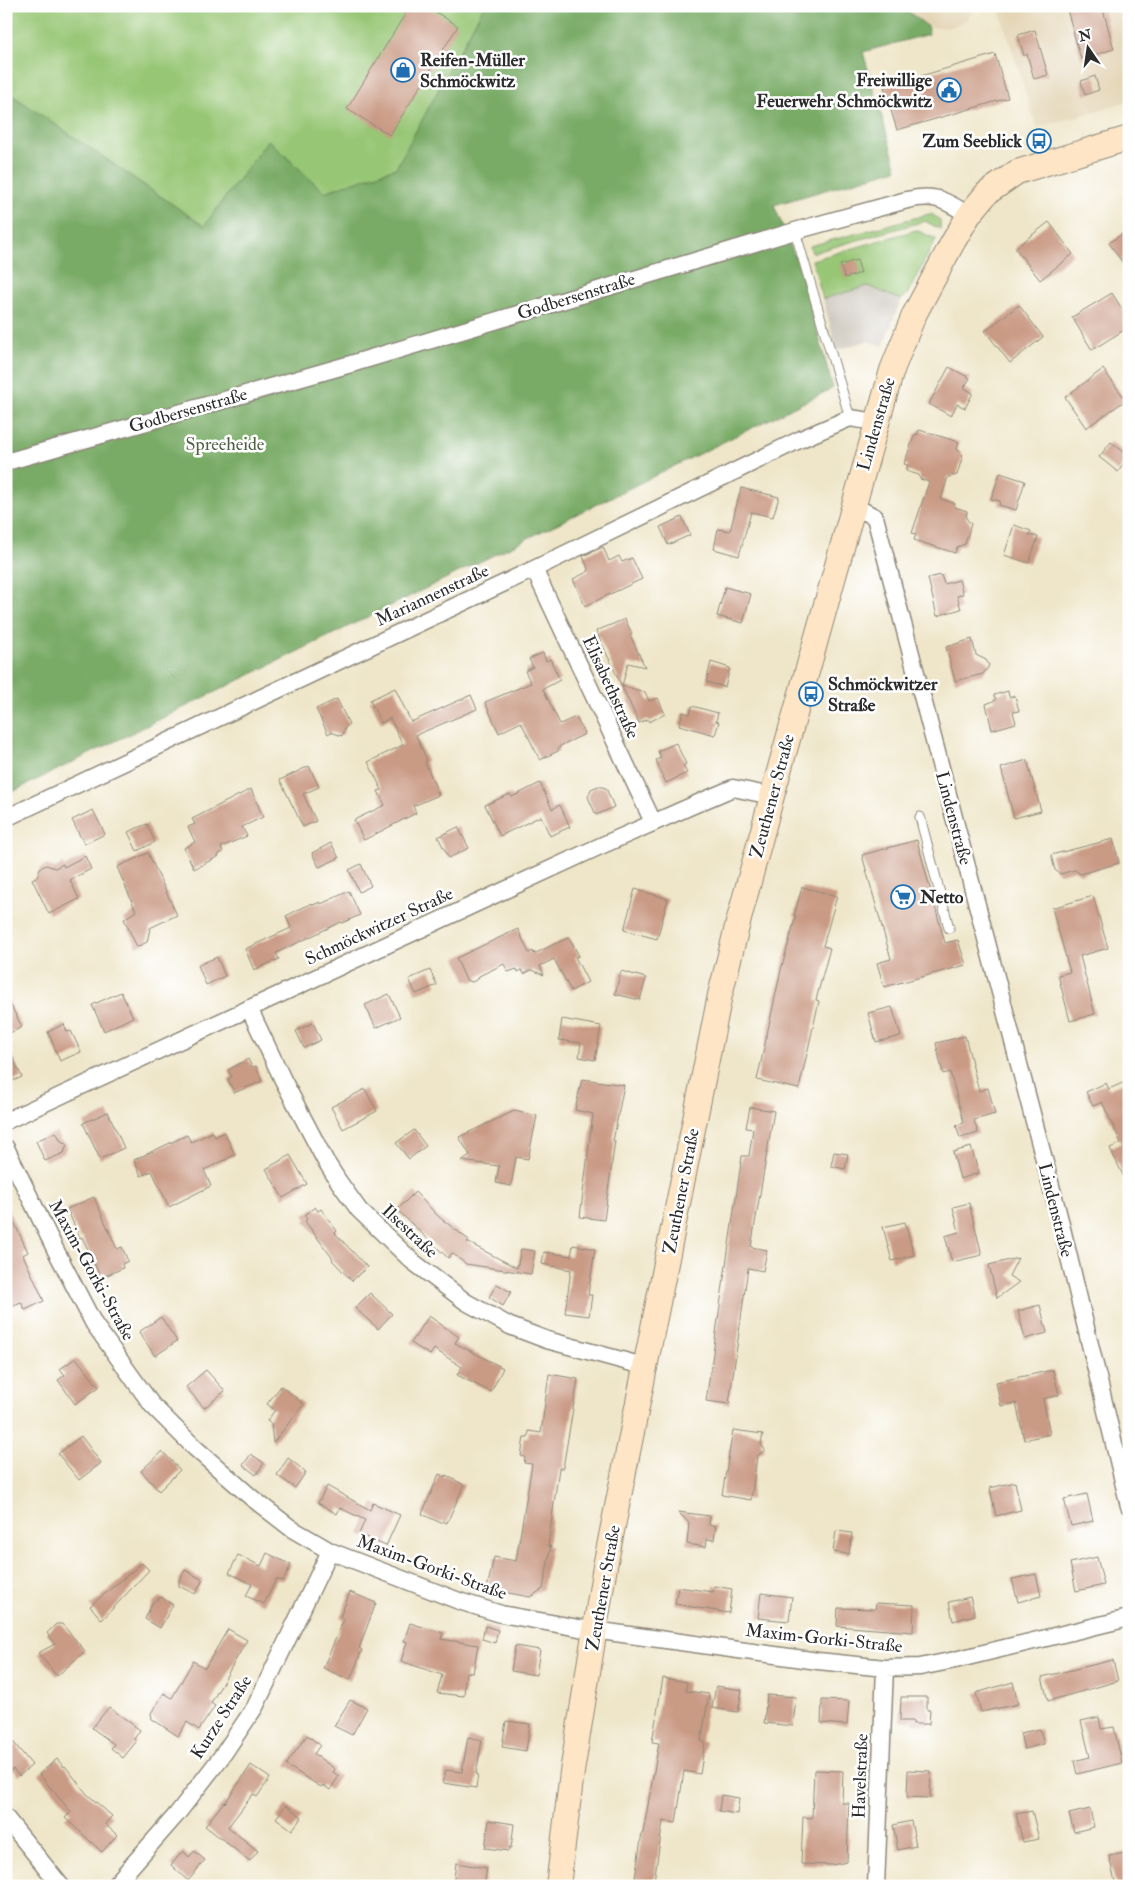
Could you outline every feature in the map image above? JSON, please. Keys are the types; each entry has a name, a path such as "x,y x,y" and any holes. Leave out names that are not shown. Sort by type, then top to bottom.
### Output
{"main road":[{"path":"969,215 987,193 1017,172 1129,138"},
{"name":"Lindenstraße","path":"854,506 876,422 897,356 914,315 969,215"},
{"name":"Zeuthener Straße","path":"558,1886 572,1772 606,1566 718,1004 772,796 854,506"}],"street":[{"name":"Godbersenstraße","path":"6,462 351,364 795,231 918,198 939,198 969,215"},
{"path":"850,418 876,422"},
{"name":"Mariannenstraße","path":"6,818 534,569 801,439 850,418"},
{"name":"Lindenstraße","path":"854,506 875,517 1060,1220 1129,1506"},
{"name":"Elisabethstraße","path":"534,569 652,822"},
{"name":"Schmöckwitzer Straße","path":"6,1122 652,822 733,788 772,796"},
{"name":"Ilsestraße","path":"249,1008 283,1080 325,1160 339,1182 359,1210 412,1261 466,1302 510,1326 547,1340 647,1367"},
{"name":"Maxim-Gorki-Straße","path":"6,1148 94,1324 152,1405 195,1448 252,1498 291,1528 330,1551 456,1600 501,1614 595,1630 885,1668 920,1667 955,1660 1129,1618"},
{"name":"Kurze Straße","path":"114,1886 171,1821 222,1756 254,1707 330,1551"},
{"name":"Havelstraße","path":"876,1886 885,1668"},
{"path":"6,1818 61,1886"}],"lane":[{"path":"795,231 850,418"},
{"path":"920,817 949,928"}],"shaded area":[{"path":"901,6 977,6 966,20 947,28 936,28 927,26"},
{"path":"998,6 1129,6 1129,101 1037,128"},
{"path":"868,286 901,300 883,346 867,341 837,350 823,299"}],"green space":[{"path":"6,6 484,6 396,168 324,192 268,140 204,226 6,91"},
{"name":"Spreeheide","path":"484,6 901,6 927,26 929,34 863,52 897,169 774,205 799,267 833,388 6,795 6,91 204,226 268,140 324,192 396,168"},
{"path":"929,214 940,220 940,229 925,221 812,253 810,246"},
{"path":"916,230 936,239 907,295 901,300 868,286 823,299 812,260"}],"building":[{"path":"410,6 426,6 458,26 390,135 347,109"},
{"path":"1066,6 1102,6 1114,49 1081,59"},
{"path":"1035,30 1048,75 1034,79 1027,54 1024,56 1018,35"},
{"path":"995,54 1008,98 897,130 884,87"},
{"path":"1095,76 1099,90 1085,95 1081,81"},
{"path":"1049,222 1073,254 1040,280 1015,248"},
{"path":"1129,229 1129,272 1109,243"},
{"path":"857,260 861,273 845,278 840,265"},
{"path":"1112,293 1129,320 1129,327 1092,350 1072,317"},
{"path":"1019,305 1043,337 1010,363 985,331"},
{"path":"949,367 970,378 964,388 973,393 965,408 957,404 951,416 929,404"},
{"path":"1103,369 1126,400 1086,428 1065,397"},
{"path":"919,430 959,442 957,449 963,455 957,475 948,477 941,499 954,503 955,507 967,511 966,518 971,524 965,544 957,547 955,553 914,540 916,534 912,533 929,482 920,479 919,475 906,471 908,465 904,464 915,434 917,435"},
{"path":"1111,442 1129,456 1118,472 1099,457"},
{"path":"1000,473 1025,481 1016,510 999,505 1000,501 991,499"},
{"path":"741,488 779,497 773,517 751,512 739,556 714,549 718,529 730,531"},
{"path":"682,517 690,535 668,545 660,527"},
{"path":"1014,525 1031,531 1029,535 1038,537 1029,563 1004,555"},
{"path":"603,547 609,561 619,556 622,562 632,558 642,579 585,606 573,579 589,571 583,556"},
{"path":"941,575 944,584 959,580 963,594 957,596 961,609 937,616 928,578"},
{"path":"725,587 751,594 743,623 717,616"},
{"path":"625,619 632,634 630,635 645,667 628,663 622,686 645,692 649,701 658,698 665,714 649,722 648,719 639,723 596,631"},
{"path":"972,639 976,655 986,660 989,665 983,674 955,681 946,647"},
{"path":"543,653 546,661 550,659 560,680 543,689 560,724 576,717 584,733 560,746 558,751 540,760 521,722 499,733 485,702 531,683 525,671 533,667 529,659"},
{"path":"711,662 730,668 725,687 706,682"},
{"path":"395,688 411,722 471,695 477,709 416,735 439,795 413,806 416,813 364,840 354,820 385,805 378,791 382,790 368,762 403,745 390,718 381,723 370,700"},
{"path":"1008,691 1009,697 1015,696 1019,711 1013,712 1016,723 992,730 986,704 996,700 994,695"},
{"path":"337,699 349,724 346,726 342,736 331,732 328,734 316,709"},
{"path":"692,706 718,713 716,721 719,722 715,735 679,725 683,712 690,714"},
{"path":"676,743 686,764 683,766 687,773 666,783 656,760 661,758 658,751"},
{"path":"1027,760 1041,811 1014,818 1001,768"},
{"path":"309,766 319,787 303,794 316,821 303,827 280,780"},
{"path":"540,783 552,809 560,805 570,827 550,836 541,816 500,836 485,805 510,794 512,797"},
{"path":"598,786 606,788 614,807 596,815 588,797 591,789"},
{"path":"251,789 263,817 242,827 247,836 221,847 223,852 219,856 194,869 184,848 195,842 188,827 195,824 192,819"},
{"path":"93,810 105,834 84,844 72,820"},
{"path":"147,824 155,842 137,851 128,832"},
{"path":"458,827 469,848 449,858 438,837"},
{"path":"1113,839 1119,863 1080,874 1075,870 1060,874 1055,870 1051,855"},
{"name":"Netto","path":"917,840 945,943 958,940 966,965 884,987 877,963 891,959 862,855"},
{"path":"331,843 339,858 319,867 312,853"},
{"path":"148,853 177,915 150,928 147,942 137,947 124,919 136,911 117,867"},
{"path":"85,856 91,869 70,880 79,899 49,914 32,879 37,877 40,868 46,865 55,868 63,864 64,867"},
{"path":"361,864 371,886 359,892 349,870"},
{"path":"802,887 837,896 823,946 830,948 816,1000 819,1001 799,1089 757,1080 781,970"},
{"path":"635,889 668,899 657,939 624,930"},
{"path":"349,891 360,915 276,953 279,959 254,970 245,949 291,928 286,916 312,903 313,905 320,902 321,904"},
{"path":"1093,896 1108,948 1080,956 1095,1014 1070,1021 1058,975 1070,972 1052,908"},
{"path":"518,929 529,953 533,951 534,954 569,937 579,956 575,957 588,982 571,991 554,959 540,966 544,975 532,970 524,974 522,970 518,972 517,969 508,972 504,964 479,976 478,979 472,982 466,980 456,958"},
{"path":"217,957 225,976 206,985 198,965"},
{"path":"430,970 437,985 416,994 409,979"},
{"path":"621,971 646,978 640,1000 615,994"},
{"path":"121,992 133,1017 104,1031 92,1005"},
{"path":"389,994 400,1017 376,1028 365,1005"},
{"path":"6,996 22,1027 6,1035"},
{"path":"892,1007 901,1036 876,1042 868,1013"},
{"path":"562,1019 601,1026 595,1060 579,1057 581,1043 559,1040"},
{"path":"313,1023 321,1040 304,1048 296,1031"},
{"path":"64,1024 67,1032 71,1031 81,1052 60,1061 48,1032"},
{"path":"965,1036 979,1091 988,1088 995,1114 974,1120 978,1133 960,1138 956,1125 964,1123 950,1072 943,1074 936,1043"},
{"path":"6,1043 22,1077 6,1084"},
{"path":"248,1059 252,1067 256,1066 262,1081 234,1093 228,1079 232,1077 228,1070"},
{"path":"582,1079 624,1085 613,1141 615,1141 604,1220 580,1217 593,1114 575,1110"},
{"path":"1129,1080 1129,1188 1110,1148 1121,1143 1102,1102 1093,1106 1086,1092 1106,1083 1109,1089"},
{"path":"365,1089 377,1111 343,1129 331,1107"},
{"path":"750,1107 774,1111 751,1247 767,1250 763,1271 748,1268 729,1404 706,1401 742,1156 749,1156 753,1129 746,1128"},
{"path":"514,1111 537,1116 528,1159 516,1157 511,1186 496,1183 499,1166 461,1161 470,1155 459,1137"},
{"path":"108,1112 124,1148 100,1159 83,1123"},
{"path":"414,1130 426,1146 409,1159 396,1143"},
{"path":"56,1132 61,1141 67,1144 64,1153 45,1161 36,1141"},
{"path":"213,1132 215,1137 224,1132 235,1155 204,1170 211,1186 169,1207 152,1171 141,1176 134,1160 187,1135 191,1142"},
{"path":"971,1147 979,1173 960,1179 953,1152"},
{"path":"834,1152 848,1154 845,1169 831,1166"},
{"path":"290,1155 307,1184 283,1198 266,1169"},
{"path":"415,1192 439,1217 469,1240 467,1242 517,1268 521,1249 535,1251 531,1274 466,1264 452,1253 448,1258 397,1210"},
{"path":"94,1197 117,1249 122,1247 128,1261 122,1264 123,1268 101,1278 67,1209"},
{"path":"969,1203 982,1255 952,1262 945,1236 959,1232 953,1207"},
{"path":"6,1205 28,1252 23,1255 44,1301 25,1310 21,1302 10,1307 6,1300"},
{"path":"315,1207 318,1211 321,1209 337,1231 335,1233 367,1267 352,1281 332,1260 305,1221 307,1219 304,1215"},
{"path":"905,1222 914,1255 892,1261 883,1227"},
{"path":"573,1245 595,1249 588,1295 592,1295 589,1316 565,1313 571,1270 542,1264 544,1252 571,1256"},
{"path":"1018,1258 1009,1276 1019,1282 997,1298 989,1265"},
{"path":"497,1284 511,1292 503,1306 489,1297"},
{"path":"370,1293 392,1314 378,1329 355,1308"},
{"path":"1040,1305 1047,1333 1025,1339 1018,1311"},
{"path":"429,1316 459,1337 455,1343 503,1368 491,1392 457,1375 462,1367 434,1349 430,1355 411,1343"},
{"path":"161,1317 177,1341 155,1356 139,1332"},
{"path":"76,1358 99,1387 75,1404 58,1380 65,1375 60,1369"},
{"path":"206,1370 225,1391 204,1408 186,1387"},
{"path":"1053,1370 1059,1395 1043,1399 1050,1434 1024,1440 1016,1403 1001,1406 996,1382"},
{"path":"549,1374 578,1379 563,1468 559,1468 548,1546 551,1546 543,1589 530,1597 487,1589 494,1557 516,1561 532,1464 524,1463 525,1457 521,1456 524,1437 528,1437 529,1431 541,1433"},
{"path":"281,1386 304,1404 273,1443 271,1424 267,1421 275,1410 267,1404"},
{"path":"733,1430 763,1434 761,1444 765,1450 757,1456 751,1500 722,1495"},
{"path":"81,1436 101,1463 79,1480 58,1454"},
{"path":"162,1451 180,1470 159,1491 141,1471"},
{"path":"251,1454 264,1463 256,1475 243,1465"},
{"path":"288,1458 306,1472 295,1488 277,1475"},
{"path":"439,1474 445,1477 446,1475 464,1485 447,1523 442,1521 441,1523 422,1514"},
{"path":"1015,1482 1021,1510 996,1516 990,1488"},
{"path":"327,1486 370,1510 373,1503 400,1515 386,1546 359,1534 365,1520 340,1508 337,1514 318,1503"},
{"path":"1087,1494 1093,1521 1071,1526 1064,1499"},
{"path":"678,1512 710,1516 709,1525 716,1526 714,1540 707,1539 706,1547 687,1544 689,1523"},
{"path":"836,1531 852,1533 849,1554 833,1552"},
{"path":"267,1553 291,1565 283,1581 276,1579 264,1604 246,1596 252,1584 229,1573 238,1555 261,1566"},
{"path":"1097,1557 1104,1585 1076,1591 1070,1563"},
{"path":"142,1563 149,1570 102,1620 90,1606"},
{"path":"185,1570 203,1580 195,1594 179,1586 179,1580"},
{"path":"1036,1574 1041,1596 1018,1602 1012,1579"},
{"path":"714,1586 732,1589 729,1613 675,1604 678,1587 713,1592"},
{"path":"350,1592 376,1603 359,1648 362,1650 350,1680 323,1668 344,1619 340,1617"},
{"path":"761,1593 792,1597 789,1621 758,1618"},
{"path":"161,1597 173,1605 160,1628 145,1619 153,1602"},
{"path":"970,1597 975,1615 953,1621 949,1602"},
{"path":"876,1603 914,1605 913,1632 837,1626 838,1608 875,1609"},
{"path":"410,1623 443,1633 441,1639 478,1645 473,1673 466,1672 464,1696 437,1693 442,1675 401,1661 407,1642 404,1641"},
{"path":"56,1624 62,1624 85,1651 57,1676 38,1653 55,1644 47,1633"},
{"path":"485,1626 498,1630 495,1643 482,1639"},
{"path":"228,1629 247,1640 211,1703 215,1706 199,1730 187,1722 178,1736 152,1719 151,1713 164,1693 172,1698 193,1661 205,1668"},
{"path":"515,1646 540,1650 536,1675 511,1671"},
{"path":"1113,1660 1118,1681 1048,1701 1042,1677"},
{"path":"663,1678 687,1682 686,1691 709,1694 701,1741 705,1742 700,1774 684,1771 676,1823 663,1821 654,1881 635,1878 659,1743 652,1742"},
{"path":"1013,1682 1018,1704 981,1712 976,1693"},
{"path":"716,1686 742,1690 738,1712 712,1708"},
{"path":"767,1695 796,1697 793,1726 764,1723"},
{"path":"901,1697 927,1697 927,1710 930,1710 929,1724 913,1724 913,1721 900,1721"},
{"path":"350,1700 367,1708 352,1735 334,1726"},
{"path":"822,1700 849,1701 847,1725 821,1723"},
{"path":"109,1707 140,1730 134,1739 136,1742 123,1758 111,1748 114,1744 92,1728"},
{"path":"1099,1717 1101,1729 1114,1727 1122,1763 1077,1774 1074,1761 1090,1757 1081,1721"},
{"path":"506,1721 530,1724 526,1751 502,1747"},
{"path":"1040,1729 1044,1744 1024,1749 1020,1733"},
{"path":"6,1733 32,1765 19,1776 13,1769 6,1775"},
{"path":"307,1735 320,1745 314,1754 335,1769 333,1772 339,1776 330,1790 323,1785 321,1787 286,1765"},
{"path":"468,1737 482,1740 476,1774 478,1774 476,1788 443,1783 445,1770 462,1772"},
{"path":"57,1759 65,1766 87,1794 112,1816 105,1824 117,1835 102,1852 65,1818 71,1812 39,1774"},
{"path":"251,1765 270,1778 257,1797 253,1794 228,1827 258,1851 250,1861 205,1826 225,1803"},
{"path":"814,1770 843,1771 842,1803 849,1803 847,1862 832,1865 801,1864 803,1817 812,1818"},
{"path":"908,1770 931,1771 930,1798 907,1797"},
{"path":"721,1795 739,1798 737,1814 719,1811"},
{"path":"286,1805 302,1817 292,1830 276,1818"},
{"path":"1090,1809 1094,1827 1074,1832 1069,1814"},
{"path":"1032,1811 1039,1839 1023,1842 1016,1814"},
{"path":"489,1820 514,1824 509,1851 485,1848"},
{"path":"911,1821 916,1846 898,1850 893,1825"},
{"path":"183,1851 189,1857 194,1851 205,1860 188,1881 171,1865"},
{"path":"1129,1852 1129,1886 1116,1886 1109,1856"},
{"path":"456,1863 487,1868 484,1886 453,1886"}],"place":[{"name":"Reifen-Müller Schmöckwitz","path":"403,70"},
{"name":"Freiwillige Feuerwehr Schmöckwitz","path":"949,90"},
{"name":"Zum Seeblick","path":"1039,141"},
{"name":"Schmöckwitzer Straße","path":"811,694"},
{"name":"Netto","path":"903,897"}]}
